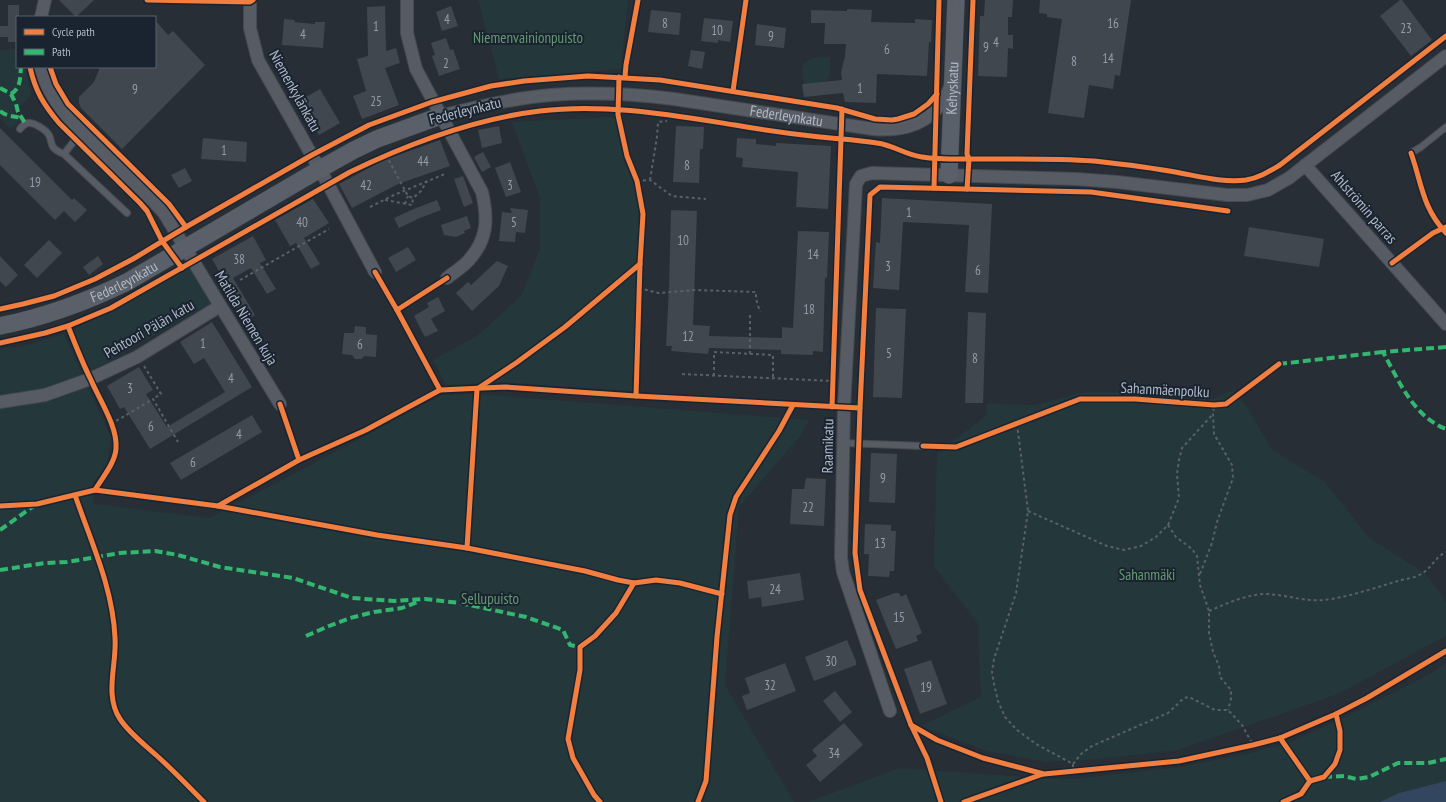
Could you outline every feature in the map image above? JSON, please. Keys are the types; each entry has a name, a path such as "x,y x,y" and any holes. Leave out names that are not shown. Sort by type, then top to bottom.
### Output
{"street":[{"path":"41,16 45,0"},
{"path":"407,0 407,33 416,69 482,192 487,218 484,234 478,247 469,260 447,278"},
{"name":"Kehyskatu","path":"949,175 956,0"},
{"name":"Niemenkylänkatu","path":"250,2 250,28 258,60 376,272"},
{"path":"949,175 1076,179 1117,182 1227,195 1247,195 1268,190 1289,178 1446,56"},
{"name":"Matilda Niemen kuja","path":"40,68 48,90 60,109 81,132 148,195 164,213 280,404"},
{"name":"Federleynkatu","path":"0,326 29,320 96,297 127,282 320,169 377,139 440,116 514,100 551,95 606,94 674,99 873,129 893,130 909,127 928,118 946,98 953,79"},
{"name":"Ahlströmin parras","path":"1305,165 1446,324"},
{"name":"Raamikatu","path":"890,711 843,572 841,557 844,407 856,184 861,176 872,173 949,175"},
{"name":"Pehtoori Pälän katu","path":"0,402 45,395 90,379 137,358 220,306"}],"lane":[{"path":"20,129 25,124 30,123 46,132 50,136 52,146 58,152 64,154 127,213"},
{"path":"1411,154 1446,127"},
{"path":"64,154 81,132"},
{"path":"844,443 923,446"}],"path":[{"path":"182,1 196,1"},
{"path":"650,180 658,122 667,121"},
{"path":"378,158 392,152"},
{"path":"386,155 404,191 408,196 413,198"},
{"path":"370,207 444,174"},
{"path":"635,175 638,184 650,180"},
{"path":"650,180 672,196 706,199"},
{"path":"384,200 412,205 413,198 421,191 427,181"},
{"path":"405,204 408,196"},
{"path":"240,280 329,229"},
{"path":"639,282 639,296"},
{"path":"639,288 658,293 695,290 756,292 756,299 760,312"},
{"path":"750,315 750,354"},
{"path":"111,424 161,394 142,364 148,359 146,352"},
{"path":"714,376 714,352 773,355 773,378"},
{"path":"832,387 833,373"},
{"path":"682,374 832,381"},
{"path":"153,399 178,442"},
{"path":"1028,510 1107,546 1124,550 1141,546 1156,537 1168,525 1180,498 1177,474 1182,448 1213,414 1217,405"},
{"path":"1200,574 1212,543 1217,522 1233,478 1232,466 1214,434 1213,414"},
{"path":"108,418 114,431"},
{"path":"1010,426 1024,421"},
{"path":"1017,424 1028,510 1016,593 994,660 992,672 998,701 1005,717 1016,730 1036,744 1073,764 1075,771 1066,772"},
{"path":"1168,525 1176,537 1192,549 1197,556 1200,585 1209,610 1209,633 1213,652 1219,666 1220,677 1231,690 1232,699 1228,710"},
{"path":"1209,610 1242,597 1256,595 1268,594 1307,601 1340,597 1422,574 1440,555 1446,552"},
{"path":"1073,764 1081,754 1092,746 1168,713 1184,698 1189,697 1215,710 1228,710 1242,725 1253,746"},
{"path":"1245,747 1260,744"}],"green space":[{"name":"Niemenvainionpuisto","path":"478,0 628,0 621,69 499,79"},
{"path":"0,50 16,50 16,68 25,68 31,95 14,114 21,120 10,129 0,118"},
{"path":"830,57 830,74 827,81 804,84 802,69 805,62 813,58"},
{"path":"615,117 624,160 636,189 639,204 640,238 632,391 500,382 446,385 433,360 477,336 521,296 540,249 540,198 512,122"},
{"path":"189,266 211,303 91,371 71,331"},
{"name":"Sellupuisto","path":"64,334 111,438 107,463 92,484 94,504 210,518 442,395 475,394 809,420 801,435 739,507 725,685 794,802 0,802 0,349 28,345"},
{"name":"Sahanmäki","path":"1233,390 1245,404 1272,450 1325,482 1368,537 1426,574 1446,602 1446,636 1338,694 1178,750 1088,760 1048,762 987,751 921,726 981,697 978,624 934,566 937,453 986,416 987,404 1035,405 1085,392 1136,392 1213,399"},
{"path":"1446,663 1446,781 1399,793 1380,802 808,802 900,768 1052,779 1073,779 1181,767 1254,752 1288,743 1343,718 1430,674"}],"water":[{"path":"1446,781 1446,802 1380,802 1399,793"}],"building":[{"path":"59,0 94,0 77,16 75,16"},
{"path":"985,0 1013,0 1012,17 1008,17 1008,35 1013,35 1013,49 1008,48 1007,77 978,76 980,16 984,16"},
{"path":"1040,0 1131,0 1120,76 1115,75 1113,89 1089,85 1084,118 1048,113 1062,19 1047,17 1047,14 1039,13"},
{"path":"1402,0 1432,40 1411,56 1380,16"},
{"path":"8,5 19,5 19,16 16,16 16,42 8,42 8,37 0,37 0,26 8,26"},
{"path":"385,6 386,51 396,48 400,63 385,68 399,105 362,119 353,96 366,91 357,59 368,56 367,7"},
{"path":"451,6 458,26 442,31 436,12"},
{"path":"847,9 872,10 871,22 915,23 915,19 932,20 927,76 877,74 876,103 845,102 843,93 804,97 802,84 842,80 841,73 846,44 824,44 825,23 811,23 811,10 847,11"},
{"path":"651,10 681,13 679,35 648,32"},
{"path":"704,18 733,21 730,42 718,40 718,43 701,41"},
{"path":"284,19 295,20 294,22 315,24 315,22 325,22 323,48 282,45"},
{"path":"156,21 168,35 173,31 205,65 122,149 81,108 79,97 94,82 100,68 156,68"},
{"path":"757,24 786,28 784,48 755,45"},
{"path":"446,38 450,50 453,49 460,69 439,76 432,56 435,55 431,43"},
{"path":"691,50 705,52 702,69 688,66"},
{"path":"320,89 340,123 319,135 299,101"},
{"path":"499,126 502,143 482,148 478,130"},
{"path":"676,126 704,127 703,149 700,149 699,183 673,182"},
{"path":"0,128 72,200 74,198 87,210 75,222 64,211 55,220 0,165"},
{"path":"203,138 247,142 246,162 201,159"},
{"path":"737,138 756,139 756,144 776,146 776,143 831,146 828,209 796,207 798,172 742,167 743,158 736,157"},
{"path":"440,140 450,166 398,184 352,208 339,184 384,160"},
{"path":"483,152 491,167 482,172 474,157"},
{"path":"510,162 521,192 506,197 495,168"},
{"path":"185,168 192,181 179,188 171,175"},
{"path":"463,176 473,203 464,207 454,179"},
{"path":"882,198 992,204 988,293 965,292 969,225 903,222 899,290 873,288 876,242 880,243"},
{"path":"313,199 329,223 304,238 320,264 311,269 296,243 290,246 275,220"},
{"path":"437,200 441,210 399,228 394,218"},
{"path":"510,208 528,210 525,233 516,232 515,242 499,241 502,212 512,213"},
{"path":"671,210 697,211 693,325 710,326 709,336 782,338 782,327 793,328 798,231 829,232 827,278 825,277 823,352 813,351 813,355 781,354 781,350 709,348 708,354 671,351 672,346 666,346"},
{"path":"467,216 471,228 464,231 465,233 456,237 444,235 441,225"},
{"path":"1249,227 1324,239 1319,267 1244,256"},
{"path":"253,236 266,260 260,263 276,289 267,294 251,268 233,278 255,315 245,321 229,295 231,293 212,259"},
{"path":"49,240 62,253 37,278 24,265"},
{"path":"408,247 416,260 396,272 388,258"},
{"path":"0,256 18,275 6,287 0,281"},
{"path":"98,256 103,264 89,275 83,267"},
{"path":"497,261 508,266 499,286 472,311 456,293 468,282 471,285"},
{"path":"438,297 445,311 431,319 438,331 425,337 414,316 429,307 427,303"},
{"path":"876,308 906,309 902,398 873,397"},
{"path":"968,312 986,313 983,403 965,403"},
{"path":"212,322 252,387 150,449 124,407 120,409 107,386 139,367 153,390 146,394 167,427 225,392 204,358 194,364 180,342"},
{"path":"355,326 366,327 366,334 377,335 376,357 364,356 362,359 355,359 352,355 342,354 344,333 354,333"},
{"path":"252,415 262,432 181,480 170,463"},
{"path":"871,453 897,454 895,503 869,502"},
{"path":"806,478 826,479 824,526 790,524 792,489 804,489"},
{"path":"865,524 891,525 891,531 896,531 894,571 890,571 889,577 868,576 869,554 864,554"},
{"path":"800,573 804,600 762,607 761,597 749,599 747,581"},
{"path":"899,593 901,597 906,594 922,633 916,636 918,641 896,649 876,600"},
{"path":"847,640 856,661 856,665 814,681 805,657"},
{"path":"931,660 947,704 920,714 904,669"},
{"path":"785,663 796,691 747,710 742,696 750,693 745,678"},
{"path":"835,691 852,712 840,722 823,701"},
{"path":"844,723 863,745 820,782 806,765 817,756 812,750"}],"tram line":[{"path":"427,117 497,99 569,91 617,90 682,96 798,114 884,125 909,122 927,113 939,100 947,84 951,64 953,0"},
{"path":"0,329 34,321 66,311 128,284 327,168 367,147 432,122 485,108 538,100 611,97 680,104 873,133 898,133 910,131 934,117 942,109 952,91 956,69 959,0"},
{"path":"0,323 58,308 95,293 126,278 318,166 358,145"}],"marked path":[{"path":"11,94 17,89 21,68"},
{"path":"0,88 11,94 18,112 25,123"},
{"path":"0,111 6,115 23,119"},
{"path":"1446,347 1383,352 1401,386 1416,407 1424,416 1446,429"},
{"path":"1279,364 1383,352"},
{"path":"0,530 35,505"},
{"path":"0,570 45,563 67,562 120,553 155,551 178,555 220,567 293,578 352,598 394,601 425,599 460,603 526,617 563,630 570,645 580,647"},
{"path":"306,636 350,618 374,612 402,608 420,601"},
{"path":"1324,777 1344,776 1356,779 1369,777 1398,763 1428,763 1446,759"}],"cycle path":[{"path":"147,0 250,2 253,0"},
{"path":"625,77 638,0"},
{"path":"733,91 746,0"},
{"path":"934,188 939,0"},
{"path":"967,189 973,0"},
{"path":"0,343 45,333 68,326 111,308 350,172 419,142 467,126 491,120 540,111 564,109 589,108 638,111 788,133 877,143 916,156 929,158 1051,159 1094,161 1124,164 1219,180 1237,181 1260,176 1280,165 1446,36"},
{"path":"30,68 37,91 59,123 147,211 162,241 182,268"},
{"path":"50,68 56,84 68,104 169,204 186,227"},
{"path":"0,309 54,296 95,279 133,259 312,155 369,125 432,102 491,86 524,81 588,76 660,80 837,108 875,119 892,120 914,114 928,104 937,94"},
{"path":"619,77 618,115 627,156 637,181 643,214 636,396"},
{"path":"832,407 842,109"},
{"path":"1411,153 1427,204 1432,214 1446,233"},
{"path":"941,802 927,758 911,725 860,590 855,553 870,195 880,187 1091,192 1228,211"},
{"path":"1392,263 1433,233 1446,227"},
{"path":"467,548 477,389 516,363 565,327 640,264"},
{"path":"375,272 397,310 447,278"},
{"path":"397,310 440,390"},
{"path":"68,326 107,413 116,440 116,449 113,460 95,490"},
{"name":"Sahanmäenpolku","path":"923,446 956,447 1080,399 1135,399 1214,405 1226,404 1279,364"},
{"path":"218,506 299,460 366,430 440,390 505,387 636,396 860,408"},
{"path":"280,404 299,460"},
{"path":"698,802 706,781 717,637 730,515 736,497 779,431 793,405"},
{"path":"0,506 37,504 95,490 218,506 377,535 467,548 585,571 634,583 656,580 680,583 722,594"},
{"path":"75,495 106,583 110,601 115,638 112,679 115,710 132,734 168,766 204,802"},
{"path":"600,802 594,795 573,758 568,739 580,670 580,647 595,636 616,613 634,583"},
{"path":"911,725 937,740 983,758 1044,774 1179,761 1280,738 1336,714 1367,698 1446,651"},
{"path":"1310,781 1324,777 1335,764 1340,750 1340,731 1336,714"},
{"path":"1280,738 1310,781 1301,794 1283,802"},
{"path":"964,802 1043,774"}]}
